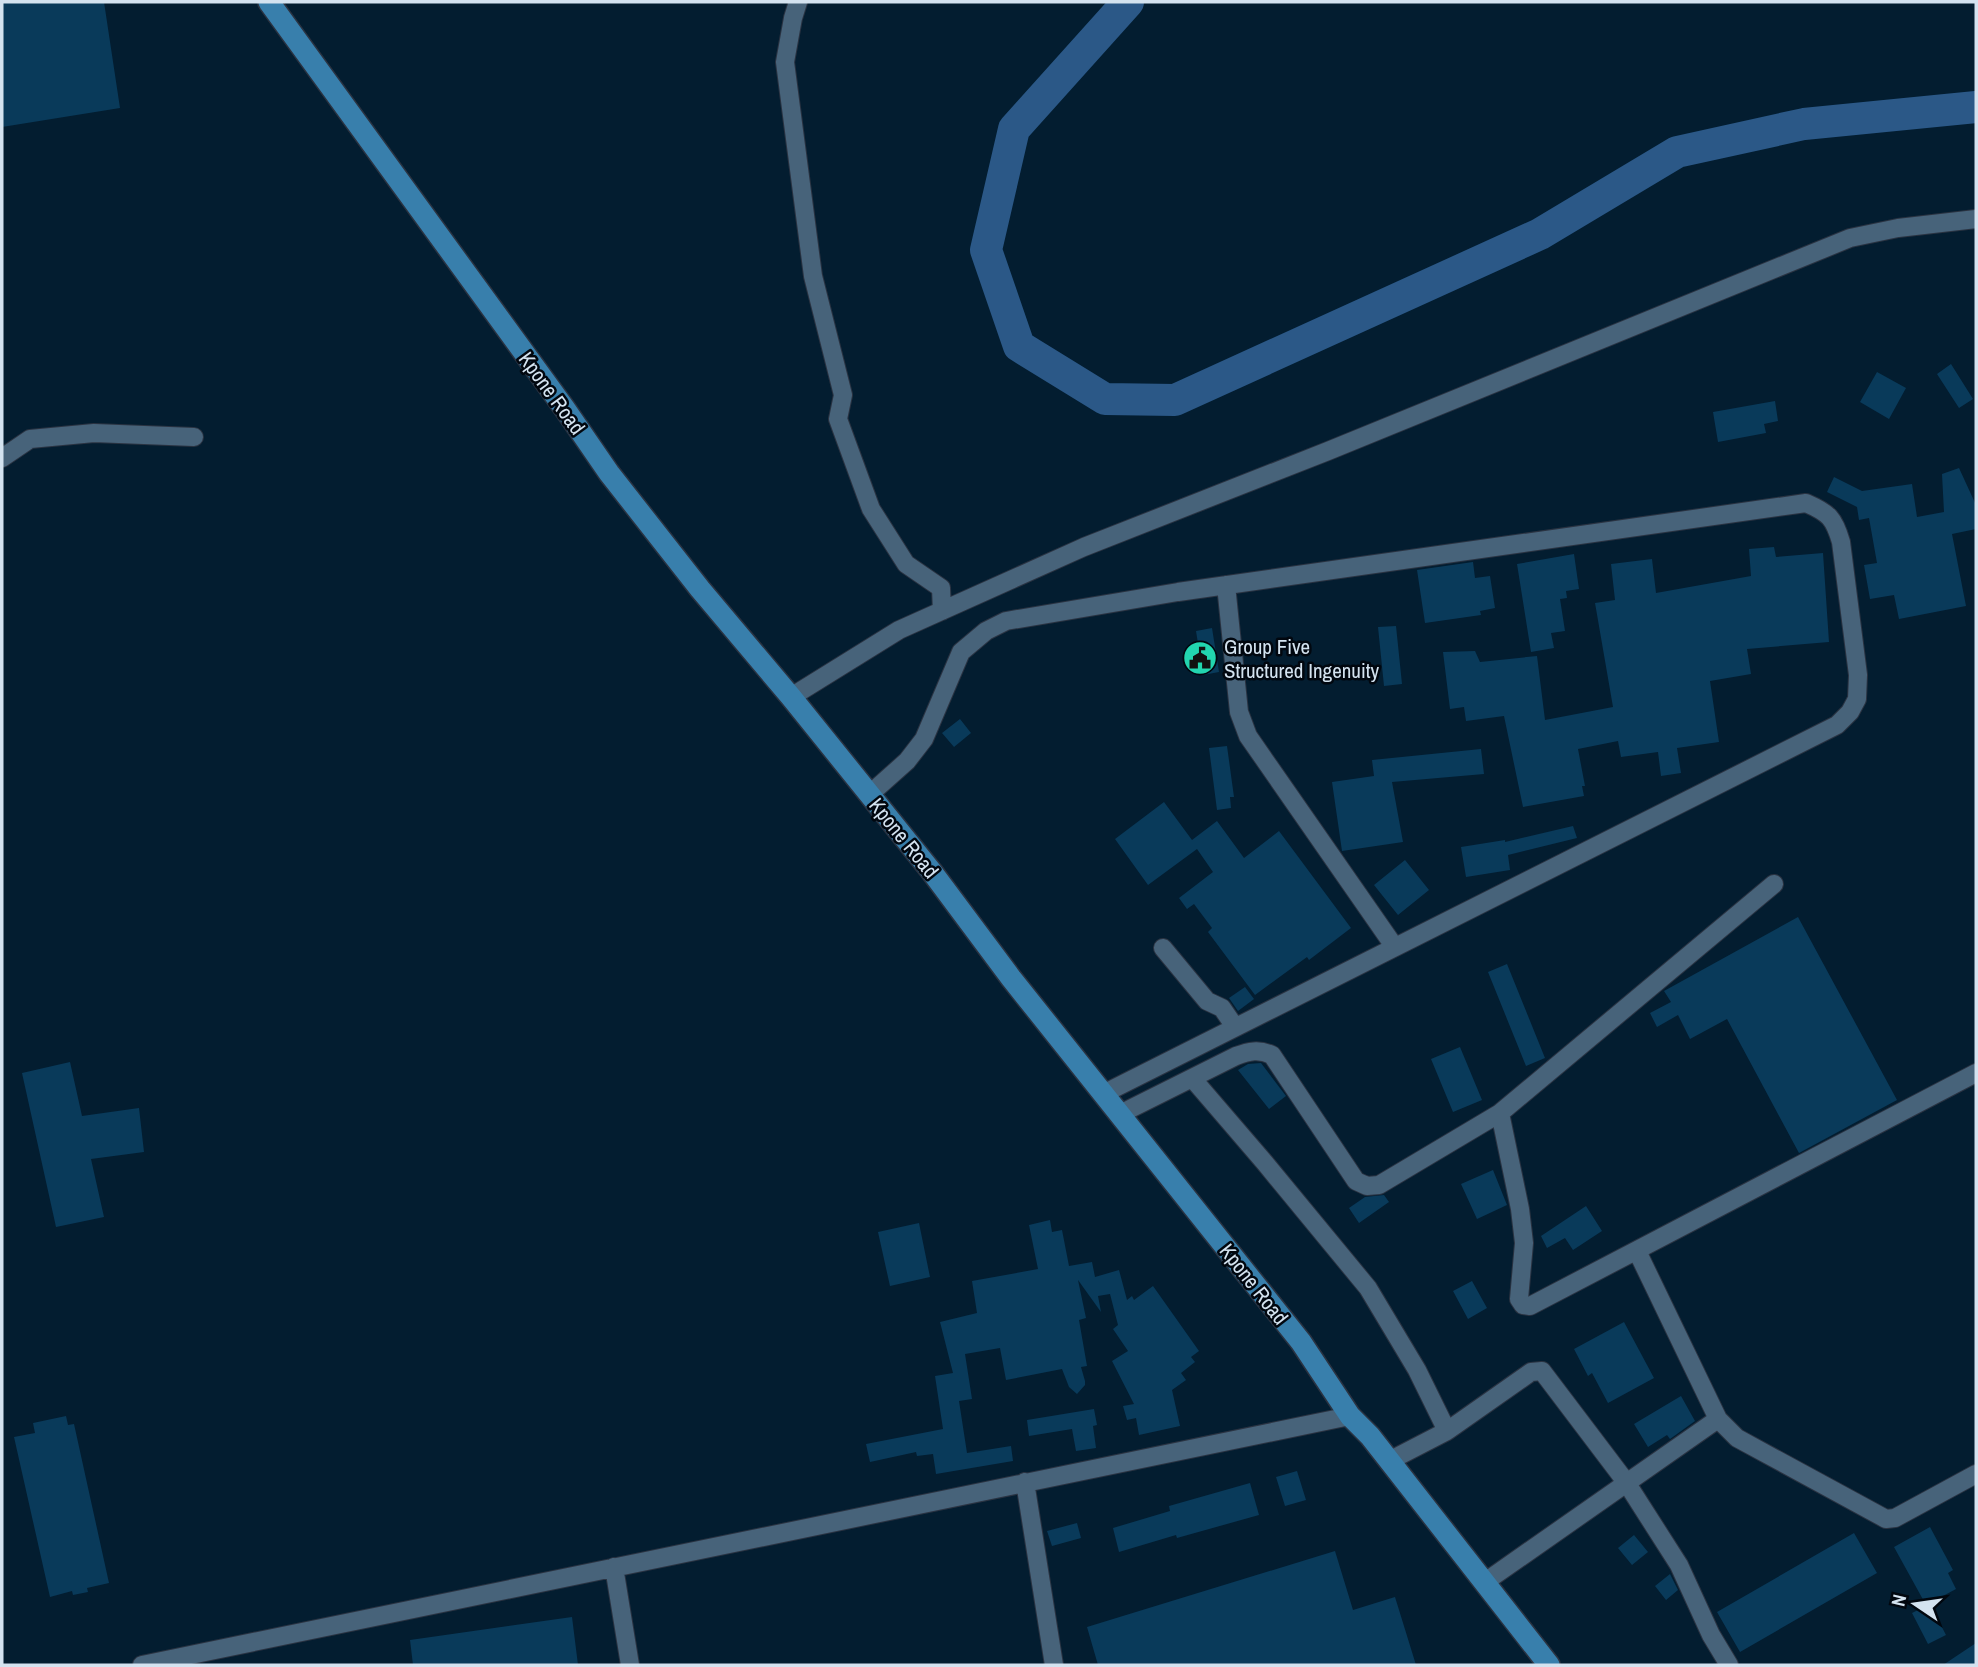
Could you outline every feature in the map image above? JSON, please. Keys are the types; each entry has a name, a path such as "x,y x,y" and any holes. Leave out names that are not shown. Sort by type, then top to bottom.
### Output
{"main road":[{"name":"Kpone Road","path":"269,2 565,409 608,473 870,794 1103,1094 1301,1342 1350,1416 1370,1436 1549,1665"}],"street":[{"path":"799,2 793,18 785,62 813,276 843,395 838,419 871,509 906,564 941,588 942,611"},
{"path":"791,697 899,630 1084,547 1328,451 1850,238 1898,228 1976,219"},
{"path":"2,458 30,439 94,433 194,437"},
{"path":"870,794 907,761 924,739 961,652 986,631 1006,621 1226,585 1806,503 1824,511 1835,523 1841,542 1858,675 1857,699 1850,712 1837,725 1103,1094"},
{"path":"1226,585 1239,712 1248,736 1394,946"},
{"path":"1120,1114 1244,1053 1264,1051 1272,1055 1356,1181 1367,1186 1379,1185 1500,1113 1774,884"},
{"path":"1163,948 1207,1001 1222,1008 1235,1027"},
{"path":"1500,1113 1520,1209 1524,1242 1519,1299 1523,1305 1530,1306 1976,1073"},
{"path":"1192,1078 1368,1288 1417,1370 1447,1431"},
{"path":"1637,1251 1718,1419 1737,1438 1886,1519 1895,1518 1976,1474"},
{"path":"1389,1461 1447,1431 1531,1372 1542,1371 1626,1482 1679,1565 1710,1635 1729,1665"},
{"path":"142,1665 1350,1416"},
{"path":"1485,1583 1718,1419"},
{"path":"1025,1482 1054,1665"},
{"path":"614,1567 630,1665"}],"building":[{"path":"2,2 104,2 120,108 2,127"},
{"path":"1951,364 1973,399 1959,408 1937,374"},
{"path":"1877,372 1906,388 1889,419 1860,402"},
{"path":"1775,401 1778,421 1764,424 1766,433 1718,442 1713,412"},
{"path":"1959,468 1976,505 1976,529 1952,534 1966,606 1899,619 1894,595 1870,599 1864,565 1877,563 1869,518 1859,520 1857,507 1827,492 1834,477 1862,491 1912,484 1917,517 1944,512 1942,474"},
{"path":"1774,547 1776,557 1823,553 1829,642 1747,649 1751,674 1710,681 1719,742 1677,748 1681,773 1661,776 1658,752 1621,757 1618,741 1578,749 1585,786 1582,786 1584,796 1523,807 1504,716 1466,721 1464,707 1450,709 1443,652 1475,651 1480,662 1537,656 1545,720 1613,707 1595,603 1615,600 1611,564 1652,559 1656,593 1751,576 1749,549"},
{"path":"1574,554 1579,589 1566,591 1567,598 1560,599 1565,631 1551,633 1554,648 1531,652 1517,564"},
{"path":"1473,562 1475,578 1490,576 1495,608 1480,611 1481,615 1425,623 1417,570"},
{"path":"1396,626 1402,684 1384,686 1378,627"},
{"path":"1212,628 1219,672 1203,675 1196,631"},
{"path":"960,719 971,733 954,747 942,733"},
{"path":"1227,746 1234,797 1230,797 1231,808 1217,810 1209,748"},
{"path":"1481,749 1484,774 1392,782 1403,842 1342,851 1332,782 1374,776 1372,760"},
{"path":"1164,802 1192,840 1217,821 1244,858 1279,831 1351,928 1309,960 1307,957 1255,995 1208,932 1212,928 1194,904 1187,909 1179,898 1213,872 1197,849 1148,885 1115,839"},
{"path":"1573,826 1577,838 1508,855 1510,870 1466,877 1461,847 1505,842"},
{"path":"1405,860 1429,890 1398,915 1374,885"},
{"path":"1798,917 1897,1100 1799,1153 1727,1019 1690,1039 1678,1015 1657,1027 1650,1013 1671,1002 1664,991"},
{"path":"1507,964 1545,1058 1526,1066 1488,972"},
{"path":"1245,987 1254,999 1238,1011 1229,998"},
{"path":"1460,1047 1482,1100 1453,1112 1431,1059"},
{"path":"70,1062 82,1116 139,1108 144,1152 91,1159 104,1217 56,1227 22,1073"},
{"path":"1261,1063 1286,1096 1269,1109 1238,1070 1248,1064"},
{"path":"1493,1170 1507,1205 1477,1219 1461,1184"},
{"path":"1384,1195 1389,1202 1359,1223 1349,1208 1365,1197"},
{"path":"1586,1206 1602,1231 1573,1250 1565,1238 1547,1248 1541,1236"},
{"path":"1050,1220 1052,1232 1062,1230 1069,1266 1092,1262 1095,1277 1119,1270 1127,1300 1132,1296 1134,1300 1153,1286 1199,1351 1191,1357 1195,1362 1181,1373 1186,1380 1172,1390 1180,1426 1139,1435 1136,1418 1127,1420 1123,1406 1134,1404 1112,1361 1128,1351 1113,1329 1118,1325 1110,1294 1098,1296 1101,1312 1078,1280 1086,1318 1079,1320 1087,1366 1081,1367 1085,1385 1077,1394 1069,1387 1062,1369 1006,1380 1000,1348 965,1354 972,1399 959,1401 967,1453 1011,1446 1013,1461 936,1474 933,1454 917,1456 916,1452 870,1462 866,1444 943,1429 935,1376 953,1373 940,1322 977,1313 972,1281 1038,1269 1029,1225"},
{"path":"919,1223 930,1277 890,1286 878,1232"},
{"path":"1472,1281 1487,1308 1468,1319 1453,1291"},
{"path":"1624,1322 1654,1378 1608,1403 1592,1373 1588,1376 1574,1349"},
{"path":"1681,1396 1695,1421 1670,1439 1667,1435 1648,1447 1634,1424"},
{"path":"1094,1409 1097,1425 1093,1426 1096,1448 1076,1451 1072,1429 1029,1436 1027,1420"},
{"path":"66,1416 68,1425 74,1424 109,1583 87,1588 88,1592 73,1595 72,1591 50,1597 14,1437 35,1433 33,1423"},
{"path":"1297,1471 1306,1500 1285,1506 1276,1477"},
{"path":"1250,1483 1259,1515 1119,1552 1113,1528 1170,1511 1169,1506"},
{"path":"1077,1523 1081,1538 1052,1546 1047,1531"},
{"path":"1930,1527 1953,1570 1948,1573 1956,1589 1926,1605 1894,1547"},
{"path":"1854,1533 1877,1573 1740,1652 1717,1612"},
{"path":"1634,1535 1648,1552 1632,1565 1618,1548"},
{"path":"1335,1551 1353,1610 1395,1597 1416,1665 1098,1665 1087,1627"},
{"path":"1670,1574 1678,1590 1666,1600 1655,1586"},
{"path":"1930,1604 1946,1635 1928,1644 1912,1613"},
{"path":"572,1617 578,1665 413,1665 410,1640"},
{"path":"1976,1643 1976,1665 1943,1665"}],"waterway":[{"path":"1128,2 1014,129 986,250 1019,346 1105,399 1175,400 1540,234 1677,152 1804,124 1976,107"}],"place":[{"name":"Group Five Structured Ingenuity","path":"1200,658"}]}
